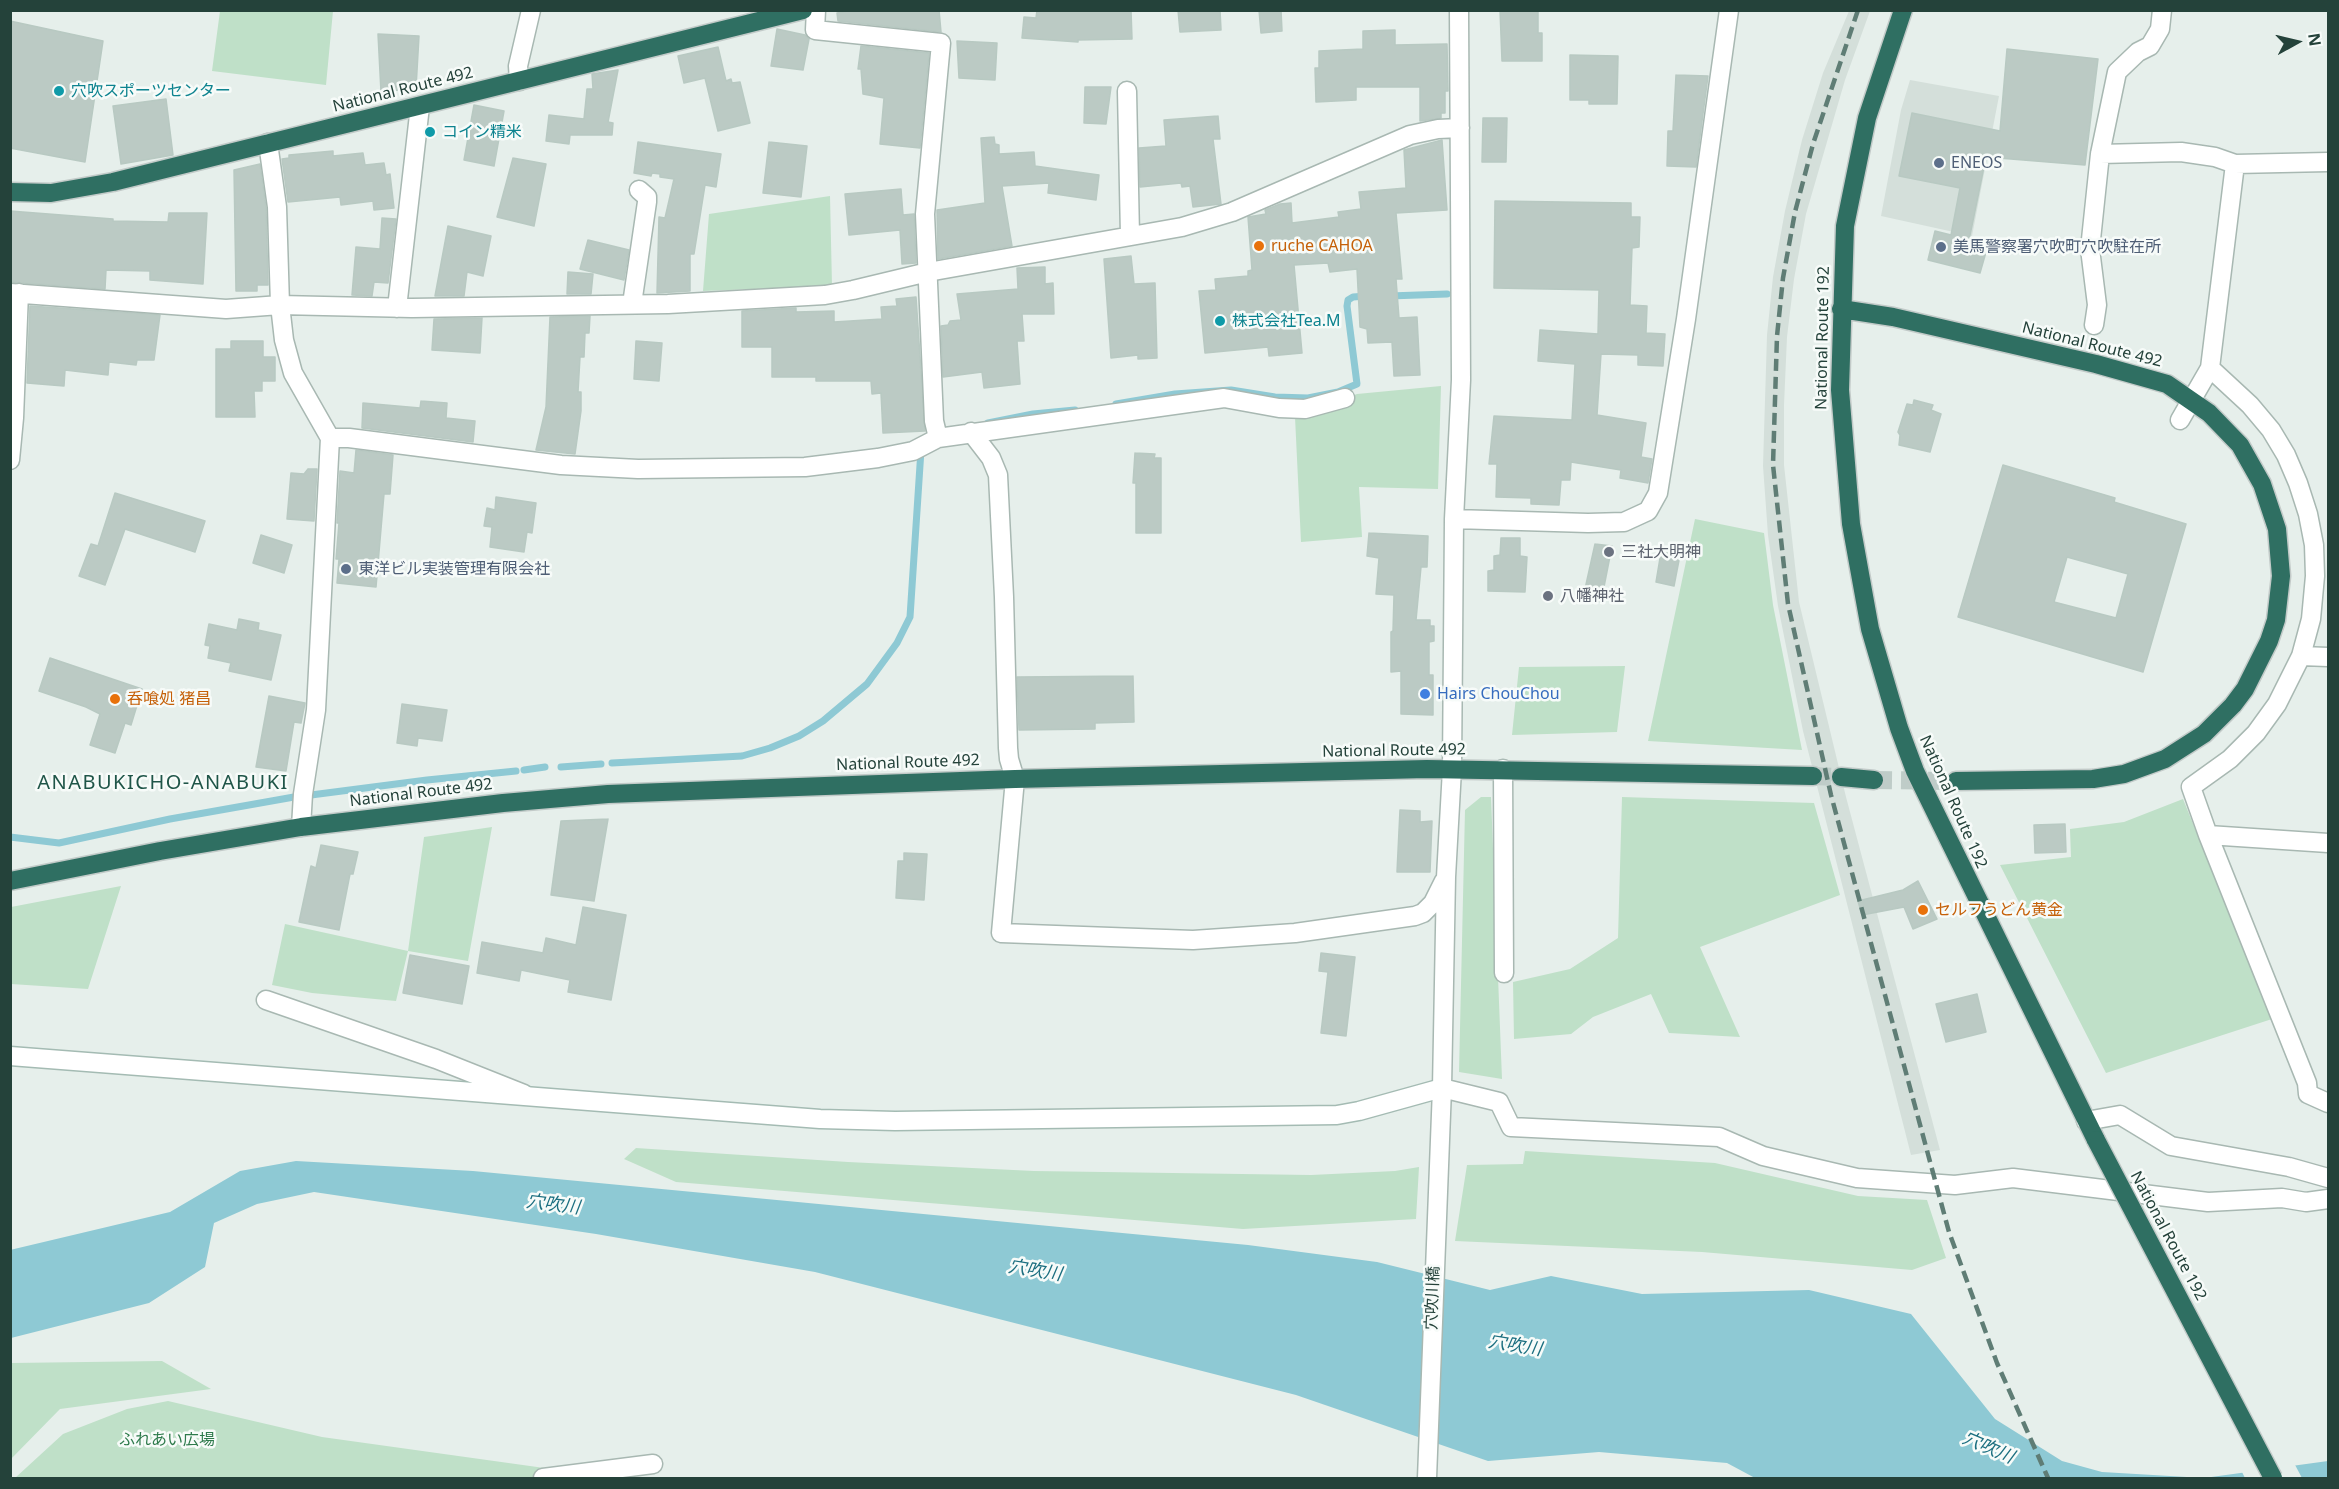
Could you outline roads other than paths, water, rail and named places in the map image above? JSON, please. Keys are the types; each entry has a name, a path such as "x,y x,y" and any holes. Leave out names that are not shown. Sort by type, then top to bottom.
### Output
{"highway":[{"name":"National Route 492","path":"10,192 51,193 103,184 803,10"},
{"name":"National Route 192","path":"1903,10 1865,129 1845,226 1840,390 1851,524 1870,629 1899,728 1934,814 2086,1121 2273,1479"},
{"name":"National Route 492","path":"1841,309 1893,317 2096,364 2167,384 2193,400 2224,428 2252,464 2268,499 2277,530 2282,576 2276,620 2263,657 2233,705 2204,734 2185,747 2145,767 2124,774 2092,779 1956,781"},
{"name":"National Route 492","path":"10,881 160,851 301,827 504,803 608,794 1015,779 1452,769 1813,776"},
{"path":"1841,777 1874,780"}],"street":[{"path":"519,81 518,66 531,10"},
{"path":"816,10 815,30 941,43 925,214 934,421 938,438"},
{"name":"穴吹川橋","path":"1427,1479 1442,1088 1446,877 1452,769 1454,519 1461,380 1459,10"},
{"path":"1454,519 1624,522 1648,511 1658,494 1686,319 1729,10"},
{"path":"2094,325 2097,305 2090,249 2100,154 2117,72 2138,52 2150,46 2160,29 2162,10"},
{"path":"1127,91 1130,236"},
{"path":"397,308 420,106"},
{"path":"10,460 15,418 15,293 226,309 280,305 397,308 632,304 825,295 928,272 1182,227 1232,212 1410,135 1438,129 1460,128"},
{"path":"268,142 277,207 280,305 284,339 293,373 330,438 316,710 303,794 301,827"},
{"path":"2100,154 2181,152 2215,157 2235,164 2328,162"},
{"path":"2180,420 2210,368 2235,164"},
{"path":"632,304 647,202 646,197 639,190"},
{"path":"2210,368 2250,405 2271,430 2286,455 2308,514 2322,576 2301,656 2277,704 2256,733 2230,759 2191,787 2307,1083 2308,1094 2328,1103"},
{"path":"330,438 349,438 561,465 638,469 805,467 913,451 938,438 971,432 1224,398 1279,408 1305,409 1345,398"},
{"path":"971,432 991,458 998,475 1005,608 1008,748 1015,779 1001,933 1193,940 1295,933 1415,916 1423,913 1433,903 1446,877"},
{"path":"2301,656 2328,657"},
{"path":"1503,769 1504,973"},
{"path":"2208,835 2328,843"},
{"path":"266,1000 436,1059 530,1096"},
{"path":"10,1056 820,1119 895,1121 1337,1115 1442,1088 1499,1102 1511,1127 1719,1137 1763,1156 1857,1178 1955,1185 2013,1178 2208,1202 2282,1198 2306,1202 2328,1199"},
{"path":"2086,1121 2120,1115 2171,1146 2289,1167 2328,1178"},
{"path":"543,1479 653,1464"}],"water":[{"name":"穴吹川","path":"296,1161 473,1171 1248,1245 1377,1262 1490,1290 1551,1276 1642,1294 1809,1290 1911,1314 1995,1419 2062,1461 2102,1472 2204,1478 1755,1478 1727,1463 1599,1452 1488,1461 1296,1395 815,1272 596,1234 314,1192 257,1204 214,1223 205,1267 149,1303 11,1338 10,1250 170,1212 240,1171"},
{"path":"2328,1461 2328,1478 2204,1478"}],"waterway":[{"path":"1389,296 1447,294"},
{"path":"1116,404 1175,394 1231,390 1275,397 1308,398 1338,392 1357,384 1347,306 1348,300 1353,297 1366,296"},
{"path":"988,423 1033,414 1075,410"},
{"path":"612,763 742,756 770,748 799,736 823,721 867,684 897,643 910,617 921,450"},
{"path":"561,767 601,764"},
{"path":"524,770 545,767"},
{"path":"311,795 516,771"},
{"path":"10,837 59,843 170,819 294,797"}],"tunnel":[{"path":"1813,776 1841,777"},
{"path":"1874,780 1956,781"}],"railway":[{"path":"1858,10 1813,144 1795,212 1783,278 1777,336 1773,465 1788,604 1831,795 1949,1232 1997,1363 2048,1478"}],"place":[{"name":"穴吹スポーツセンター","path":"59,91"},
{"name":"コイン精米","path":"430,132"},
{"name":"ENEOS","path":"1939,163"},
{"name":"ruche CAHOA","path":"1259,246"},
{"name":"美馬警察署穴吹町穴吹駐在所","path":"1941,247"},
{"name":"株式会社Tea.M","path":"1220,321"},
{"name":"三社大明神","path":"1609,552"},
{"name":"東洋ビル実装管理有限会社","path":"346,569"},
{"name":"八幡神社","path":"1548,596"},
{"name":"Hairs ChouChou","path":"1425,694"},
{"name":"呑喰処 猪昌","path":"115,699"},
{"name":"セルフうどん黄金","path":"1923,910"}],"district":[{"name":"ANABUKICHO-ANABUKI","path":"163,783"}],"park label":[{"name":"ふれあい広場","path":"167,1440"}]}
